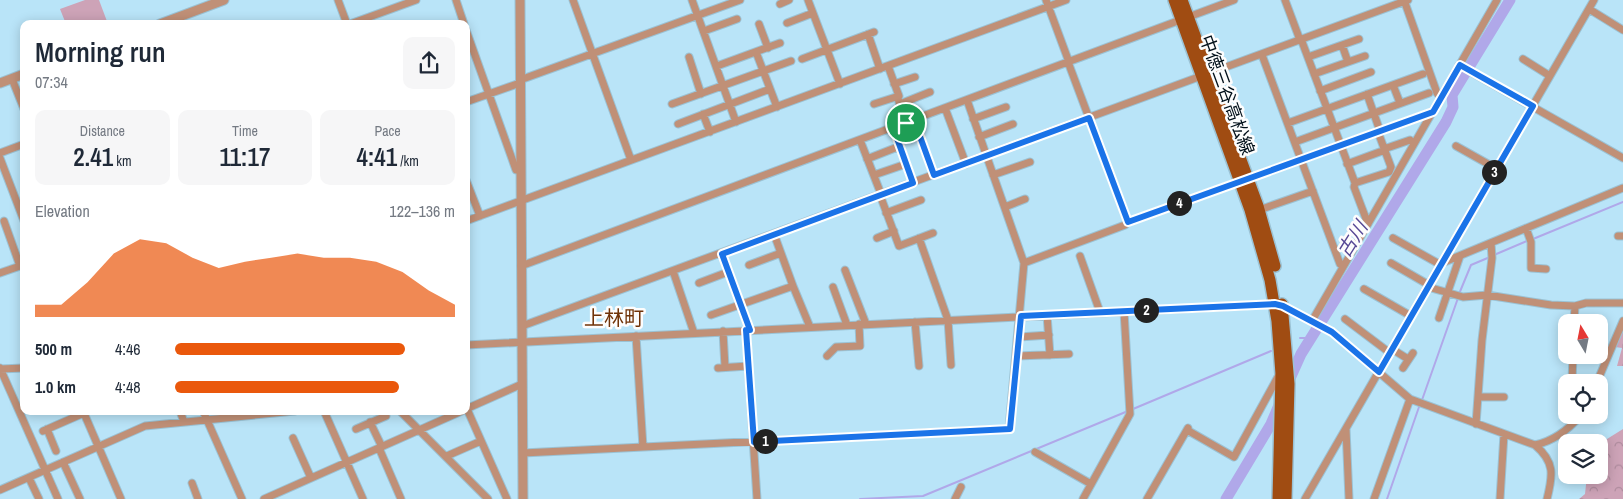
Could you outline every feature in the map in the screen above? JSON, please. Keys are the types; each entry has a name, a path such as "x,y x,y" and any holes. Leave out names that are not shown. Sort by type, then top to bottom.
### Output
{"main road":[{"name":"中徳三谷高松線","path":"1174,0 1185,18"},
{"name":"中徳三谷高松線","path":"1182,0 1185,18 1244,180 1279,305 1281,419 1278,499"},
{"name":"中徳三谷高松線","path":"1244,180 1259,210 1273,258 1288,361 1289,405 1286,499"}],"street":[{"path":"171,20 224,0"},
{"path":"338,0 346,20"},
{"path":"359,20 416,0"},
{"path":"456,0 463,20"},
{"path":"520,0 523,499"},
{"path":"574,0 632,160"},
{"path":"692,0 736,122"},
{"path":"470,101 740,0"},
{"path":"780,4 789,0"},
{"path":"808,0 840,84"},
{"path":"470,220 840,84 1048,3 1066,0"},
{"path":"521,266 1234,0"},
{"path":"1285,0 1355,183 1354,187 1368,224"},
{"path":"522,326 966,164 1205,74 1262,55 1406,0 1437,93 1441,98"},
{"path":"1313,322 1497,0"},
{"path":"1305,499 1594,0"},
{"path":"1048,3 1128,222"},
{"path":"1589,10 1623,30"},
{"path":"787,23 813,14"},
{"path":"704,31 737,19"},
{"path":"759,24 768,48"},
{"path":"802,59 871,33 880,69"},
{"path":"1308,57 1359,38"},
{"path":"470,41 516,170 521,170"},
{"path":"717,66 780,43"},
{"path":"1342,45 1348,62"},
{"path":"756,52 776,107"},
{"path":"1262,55 1340,264"},
{"path":"1314,74 1365,56"},
{"path":"688,57 701,94"},
{"path":"1523,59 1550,76"},
{"path":"672,104 790,61"},
{"path":"1460,65 1623,158"},
{"path":"888,66 906,123"},
{"path":"1320,91 1371,72"},
{"path":"1288,123 1422,74"},
{"path":"0,83 20,76"},
{"path":"894,84 915,77"},
{"path":"12,79 20,99"},
{"path":"1393,85 1400,103"},
{"path":"678,124 770,89"},
{"path":"874,104 930,92"},
{"path":"1295,142 1429,92"},
{"path":"1355,183 1388,172 1391,167 1367,94"},
{"path":"522,454 1010,429 1021,316 1024,262 967,100"},
{"path":"973,119 1006,107"},
{"path":"945,108 966,164"},
{"path":"1024,262 1126,225 1128,222 1433,112"},
{"path":"703,114 710,132"},
{"path":"914,120 934,175"},
{"path":"980,137 1014,124"},
{"path":"893,127 913,183"},
{"path":"860,140 900,246 933,233"},
{"path":"1347,164 1410,140"},
{"path":"0,153 20,146"},
{"path":"868,159 900,146"},
{"path":"1456,146 1496,169"},
{"path":"0,158 20,211"},
{"path":"993,175 1030,162"},
{"path":"874,175 906,164"},
{"path":"1441,264 1623,188"},
{"path":"470,190 480,216"},
{"path":"1259,210 1313,191"},
{"path":"1005,207 1025,199"},
{"path":"886,213 921,200"},
{"path":"4,221 20,260"},
{"path":"1526,228 1531,242 1530,268 1546,269"},
{"path":"876,238 894,231"},
{"path":"774,234 810,327"},
{"path":"919,238 948,320 951,365"},
{"path":"1393,238 1441,264"},
{"path":"1476,424 1492,258 1490,243"},
{"path":"749,265 781,253"},
{"path":"722,254 748,330 748,366 757,499"},
{"path":"1080,256 1100,312"},
{"path":"1439,318 1460,256"},
{"path":"1391,263 1429,286 1463,297 1487,295 1551,305 1575,306 1586,303 1623,303"},
{"path":"0,273 20,266"},
{"path":"827,356 836,347 860,346 862,324 845,270"},
{"path":"673,271 694,333"},
{"path":"699,283 728,272"},
{"path":"710,315 793,286"},
{"path":"833,287 846,325"},
{"path":"1364,288 1411,316"},
{"path":"470,345 1100,312 1279,305 1332,332 1410,399 1535,445 1548,458 1552,472 1547,499"},
{"path":"1574,314 1575,306"},
{"path":"1083,499 1130,409 1124,311"},
{"path":"1047,315 1050,355"},
{"path":"1345,319 1391,351 1410,356 1402,368"},
{"path":"1600,374 1623,321"},
{"path":"915,322 921,353 919,366"},
{"path":"723,331 721,368 748,366"},
{"path":"1019,337 1048,335"},
{"path":"636,336 643,448"},
{"path":"1017,356 1069,354"},
{"path":"20,368 0,369 20,414"},
{"path":"1147,499 1188,429 1234,457 1281,372"},
{"path":"470,407 522,384"},
{"path":"1478,397 1504,397"},
{"path":"1374,499 1410,399"},
{"path":"20,415 58,499"},
{"path":"56,451 45,430 77,415"},
{"path":"84,415 121,499"},
{"path":"181,415 184,422"},
{"path":"205,415 242,499"},
{"path":"0,490 145,426 260,415"},
{"path":"326,415 363,499"},
{"path":"404,415 488,499"},
{"path":"264,499 453,415"},
{"path":"469,415 507,499"},
{"path":"356,429 386,416"},
{"path":"370,422 401,499"},
{"path":"1535,445 1552,440 1570,426"},
{"path":"1346,429 1350,499"},
{"path":"1500,499 1504,434"},
{"path":"293,438 311,478"},
{"path":"450,455 481,441"},
{"path":"1035,452 1091,484"},
{"path":"63,462 80,499"},
{"path":"29,478 39,499"},
{"path":"192,483 198,499"},
{"path":"955,499 961,487"}],"green space":[{"path":"85,0 99,0 106,20 64,20 60,9"},
{"path":"1623,328 1623,366 1617,366 1622,348 1615,347"},
{"path":"1623,429 1623,499 1579,499 1585,494 1586,484 1608,484 1608,438"}],"waterway":[{"name":"古川","path":"1288,383 1301,354 1446,122 1453,107 1452,95 1510,0"},
{"path":"1533,239 1623,202"},
{"path":"1494,255 1527,241"},
{"path":"1459,294 1471,265 1490,257"},
{"path":"1422,400 1458,298"},
{"path":"1300,338 1311,338"},
{"path":"1133,409 1271,351"},
{"name":"古川","path":"1226,499 1271,424 1280,403"},
{"path":"1387,499 1419,407"},
{"path":"860,499 923,496 1128,411"}],"district":[{"name":"上林町","path":"614,318"}],"route":[{"path":"1460,65 1533,106 1379,372 1332,332 1283,306 1275,304 1021,316 1010,429 754,442 746,330 750,330 722,254 913,183 893,127 906,123 914,120 934,175 1089,118 1128,222 1433,112 1460,65"}]}
